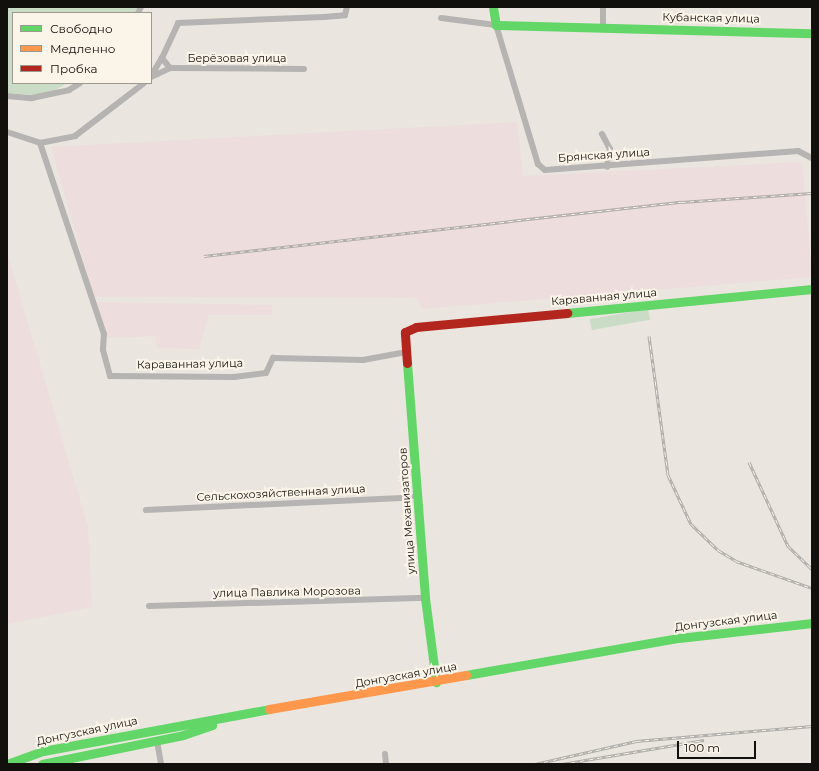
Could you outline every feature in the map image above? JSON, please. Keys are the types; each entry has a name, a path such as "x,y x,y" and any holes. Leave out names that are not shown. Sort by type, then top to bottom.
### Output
{"main road":[{"name":"Брянская улица","path":"493,7 496,26"},
{"name":"Кубанская улица","path":"496,26 812,33"},
{"name":"Караванная улица","path":"404,338 410,328 812,289"},
{"name":"улица Механизаторов","path":"404,338 425,598 436,682"},
{"name":"Донгузская улица","path":"7,764 68,745 436,682 679,638 812,623"},
{"path":"42,764 157,741 204,729 225,718"}],"street":[{"path":"152,74 162,58 178,23 345,15 347,7"},
{"path":"603,7 603,28"},
{"name":"Кубанская улица","path":"441,18 496,26"},
{"name":"Брянская улица","path":"496,26 538,164 554,171 798,152 812,158"},
{"path":"152,76 170,68 162,58"},
{"name":"Берёзовая улица","path":"170,68 304,69"},
{"path":"7,96 32,98 69,90 78,84"},
{"path":"7,132 40,143 74,136 143,84"},
{"path":"602,134 610,149 607,168"},
{"name":"Караванная улица","path":"40,143 104,334 103,350 110,376 234,377 266,373 273,358 363,360 406,352"},
{"name":"Сельскохозяйственная улица","path":"146,510 417,497"},
{"name":"улица Павлика Морозова","path":"148,606 425,598"},
{"path":"157,741 161,764"},
{"path":"385,754 386,764"}],"shaded area":[{"path":"517,122 523,176 802,162 812,277 422,309 417,298 94,297 51,147"},
{"path":"7,252 88,527 92,607 7,624"},
{"path":"93,302 272,305 272,315 208,315 199,349 157,348 156,336 108,338"}],"green space":[{"path":"7,7 138,7 136,12 12,12 12,84 65,84 46,96 7,93"},
{"path":"648,309 650,320 592,330 590,319"}],"railway":[{"path":"204,256 681,202 812,193"},
{"path":"649,336 668,475 691,524 718,550 736,561 812,588"},
{"path":"749,462 788,546 812,569"},
{"path":"535,764 636,741 812,726"},
{"path":"562,764 704,740"}],"traffic: fast":[{"path":"493,7 496,25 812,33"},
{"path":"567,313 812,289"},
{"path":"407,363 425,598 436,682"},
{"path":"466,675 679,638 812,623"},
{"path":"7,764 43,751 269,709"},
{"path":"42,764 183,735 212,725"}],"traffic: slow":[{"path":"269,709 466,675"}],"traffic: jam":[{"path":"407,363 405,332 416,327 567,313"}]}
